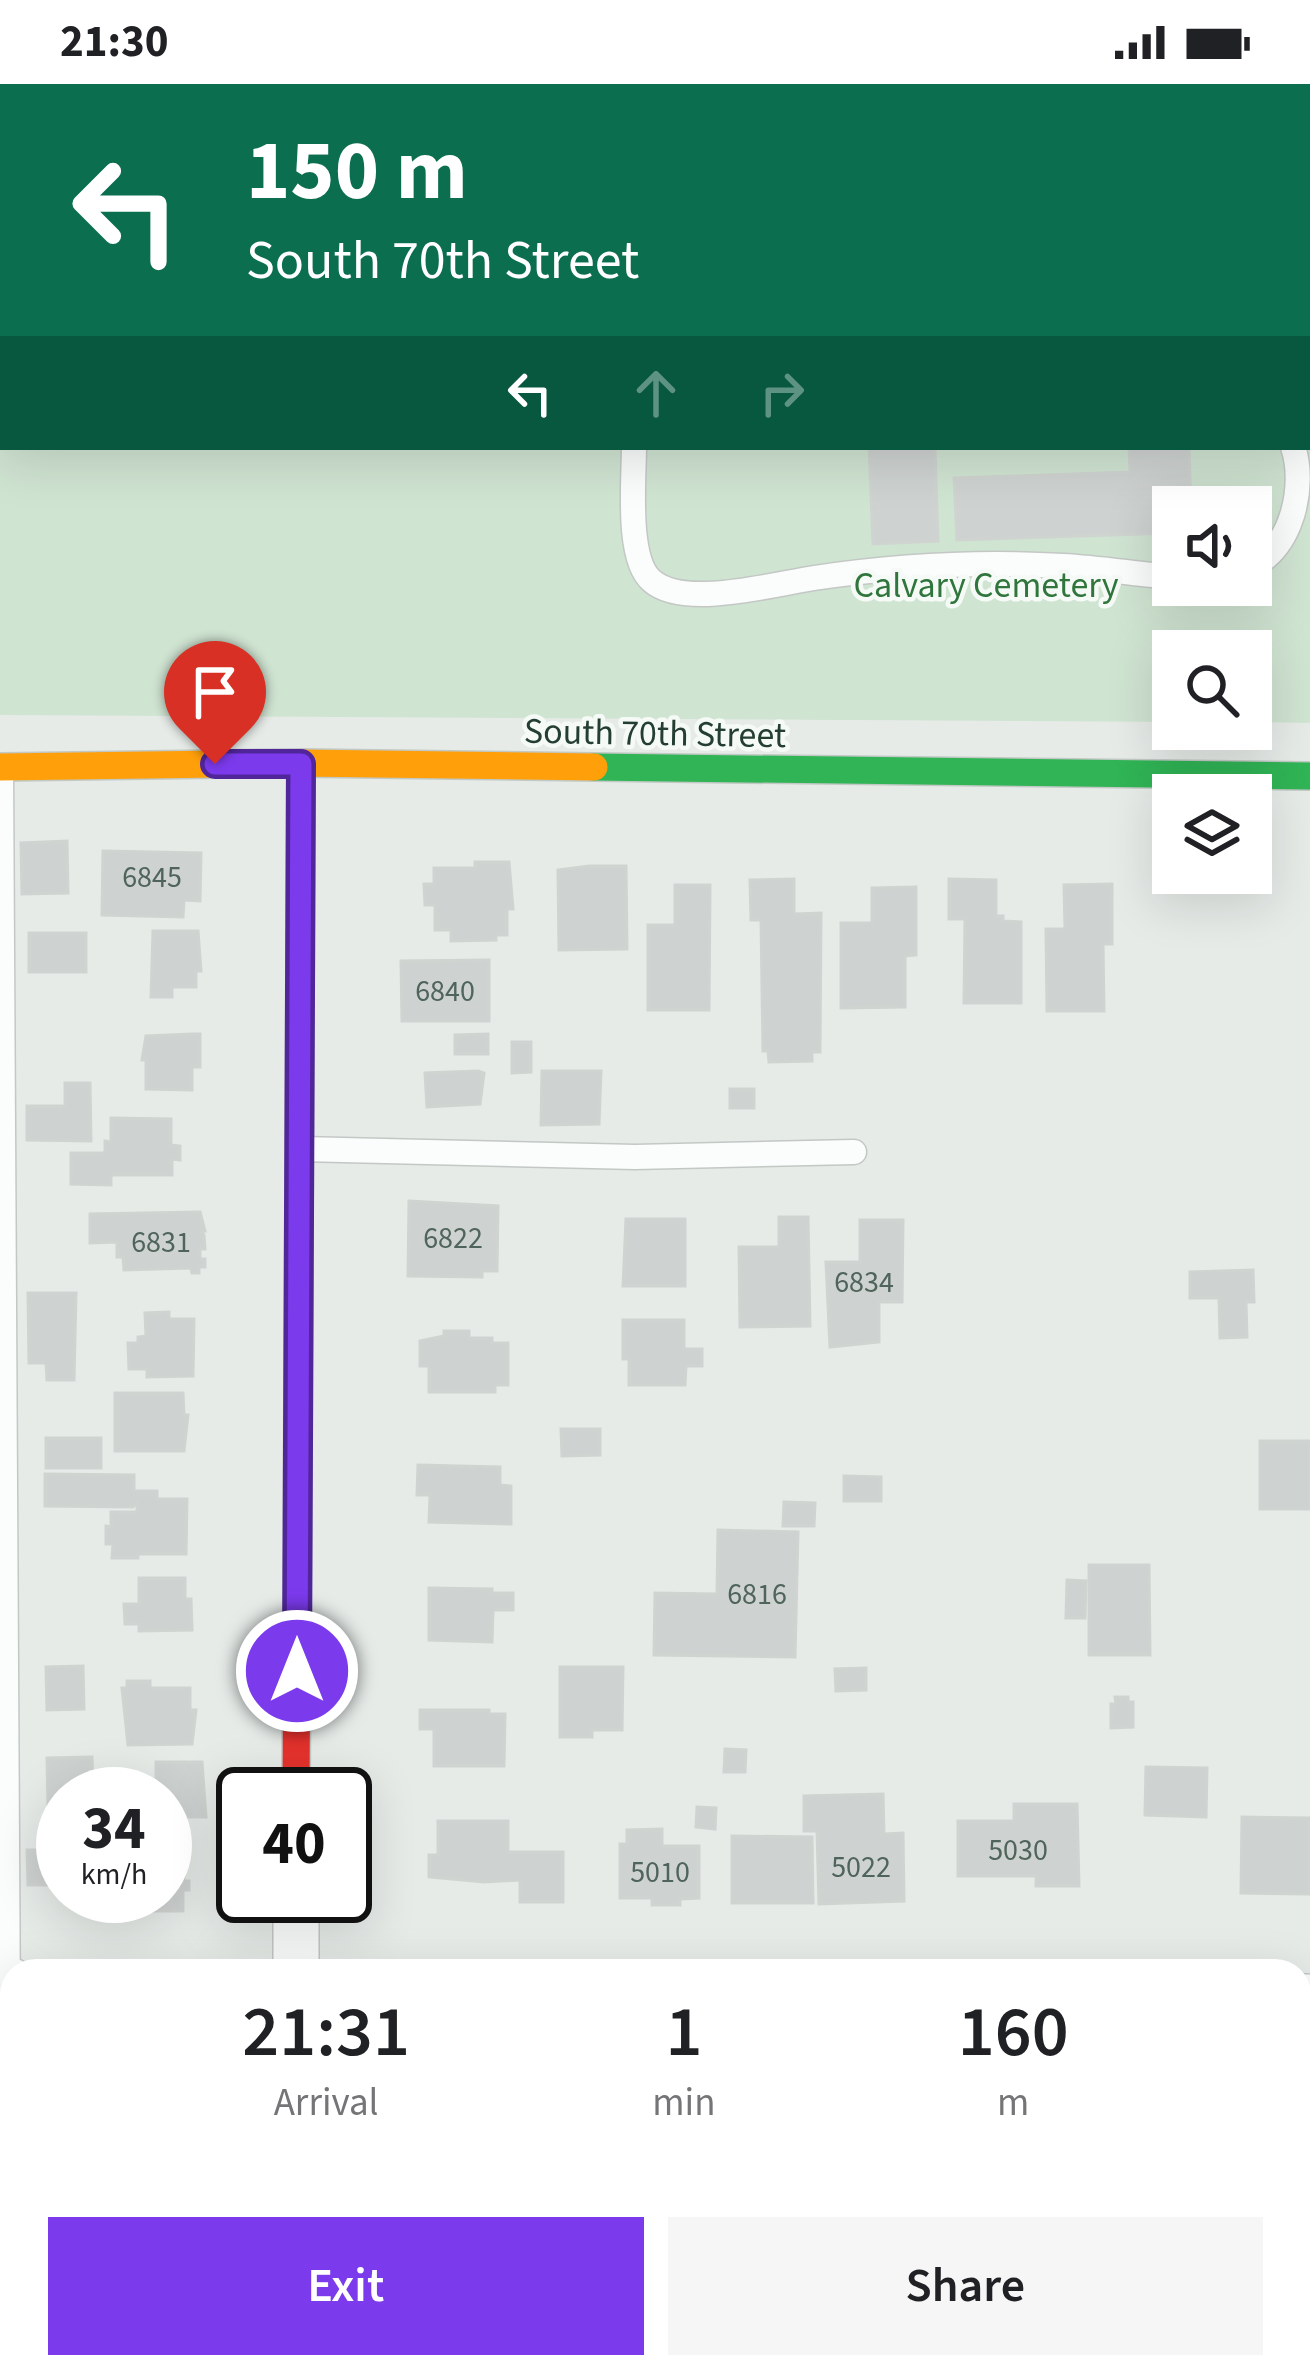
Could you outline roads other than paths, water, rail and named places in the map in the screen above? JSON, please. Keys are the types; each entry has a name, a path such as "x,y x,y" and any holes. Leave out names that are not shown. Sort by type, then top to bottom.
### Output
{"street":[{"name":"South 70th Street","path":"1,767 301,764 1310,776"},
{"path":"296,1767 301,764"},
{"path":"296,1923 296,1959"}],"lane":[{"path":"634,450 638,554 647,579 665,589 698,595 883,568 1061,566 1152,575"},
{"path":"1272,552 1291,521 1300,468 1294,450"},
{"path":"1,767 7,1959"},
{"path":"299,1148 635,1156 854,1152"}],"park label":[{"name":"Calvary Cemetery","path":"986,584"}]}
